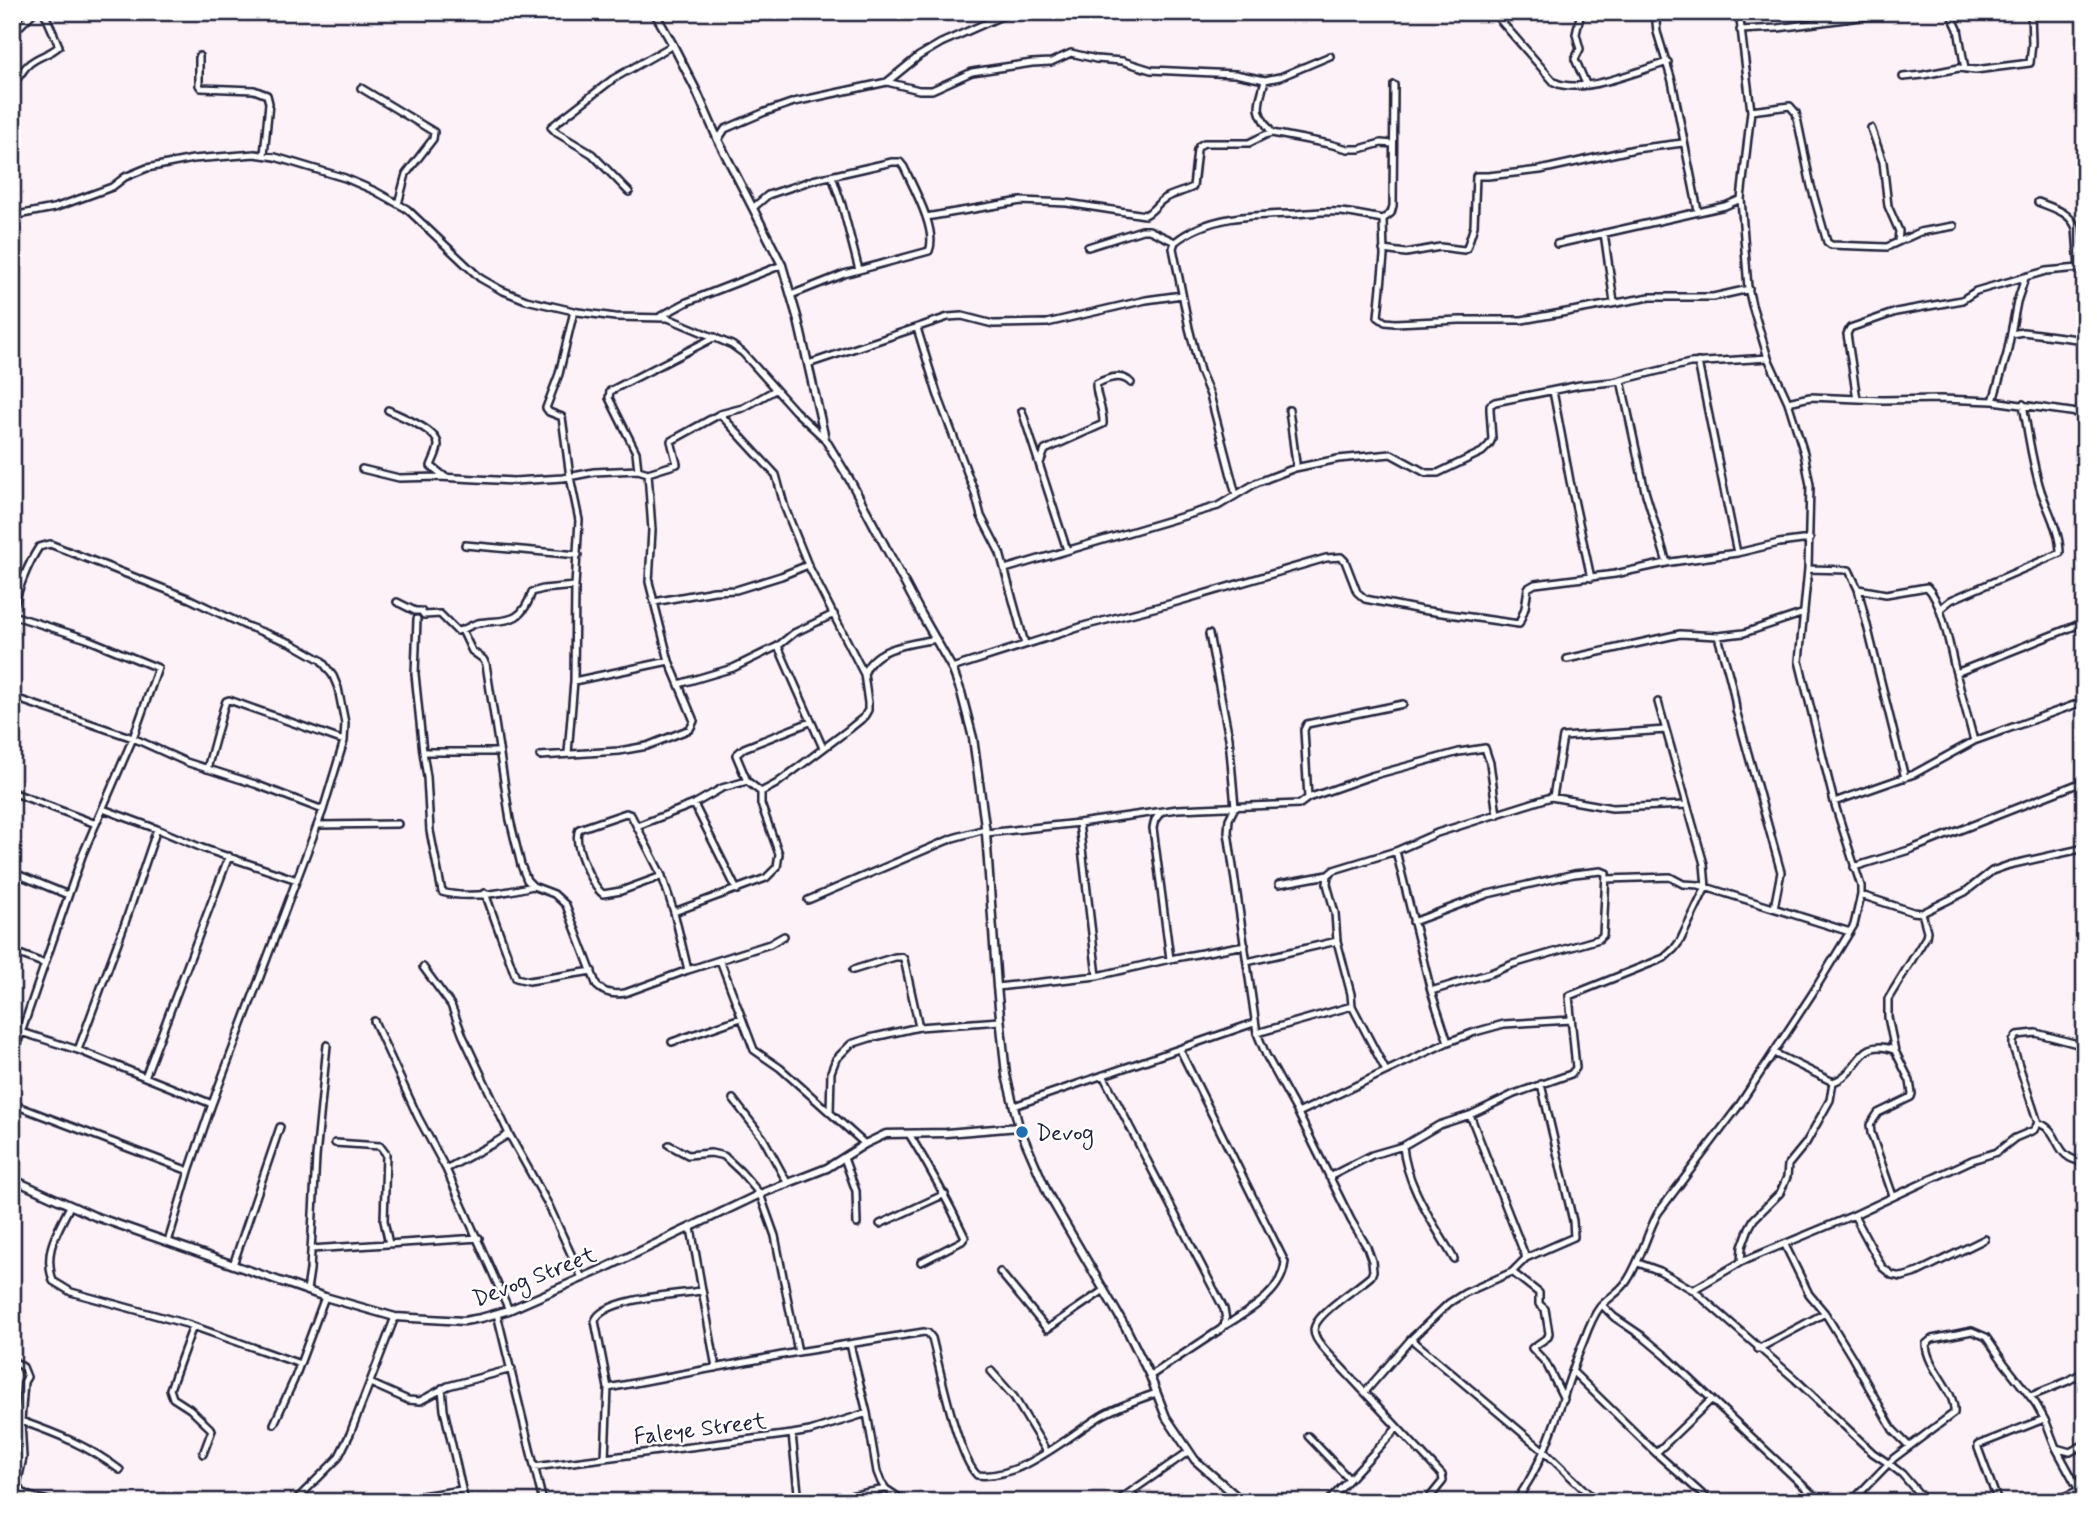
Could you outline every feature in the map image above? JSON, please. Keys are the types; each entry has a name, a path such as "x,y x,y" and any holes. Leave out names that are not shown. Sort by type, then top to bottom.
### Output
{"street":[{"path":"12,34 34,12"},
{"path":"12,83 23,74 28,64 58,46 44,12"},
{"path":"651,12 656,15 673,45 782,265 825,439"},
{"path":"887,82 919,56 941,43 1011,12"},
{"path":"1493,12 1554,82 1563,87 1586,84 1668,62"},
{"path":"1581,12 1576,34 1580,48 1575,59 1586,84"},
{"path":"1655,12 1657,32 1668,62 1698,211"},
{"path":"1515,1502 1545,1452 1596,1313 1623,1286 1637,1264 1658,1213 1738,1107 1850,932 1861,895 1861,886 1834,802 1799,661 1810,539 1810,485 1804,453 1788,401 1768,358 1749,289 1741,199 1751,111 1739,12"},
{"path":"1740,30 1778,28 1897,12"},
{"path":"1950,12 1958,29 1965,69"},
{"path":"1903,77 1959,68 1975,70 2029,63 2032,43 2031,12"},
{"path":"629,192 592,154 551,127 613,79 673,45"},
{"path":"718,140 725,129 794,102 887,82 919,90 932,90 972,72 1032,62 1051,62 1071,54 1122,61 1151,70 1235,74 1265,80 1280,77 1330,56"},
{"path":"199,56 201,88 254,90 267,95 269,103 264,155"},
{"path":"1265,80 1259,113 1261,120 1272,133"},
{"path":"1236,495 1210,395 1199,371 1173,248 1175,243 1210,223 1257,216 1311,211 1341,212 1383,219 1391,213 1393,206 1394,85"},
{"path":"360,88 434,132 432,139 406,174 398,204"},
{"path":"1751,111 1790,106 1796,113 1811,186 1827,242 1834,246 1852,244 1887,247 1927,230 1954,226"},
{"path":"1871,128 1883,162 1888,206 1899,231 1898,242"},
{"path":"926,217 1017,201 1067,203 1145,215 1153,211 1165,198 1193,187 1197,150 1201,144 1249,143 1272,133 1348,149 1360,149 1381,143 1393,144"},
{"path":"1383,250 1413,253 1440,247 1464,250 1467,248 1474,226 1476,176 1540,170 1635,149 1683,143"},
{"path":"12,216 54,208 111,187 125,177 146,168 194,159 264,155 345,178 407,209 481,278 501,290 526,300 573,311 615,317 661,316 715,337 743,353 775,390 825,439 952,668 973,738 986,831 1006,1075 1019,1127 1048,1194 1126,1328 1150,1376 1166,1418 1188,1452 1243,1502"},
{"path":"754,207 768,195 832,176 900,162 926,217 931,245 929,251 859,270 791,295"},
{"path":"832,176 859,270"},
{"path":"1557,244 1725,206 1741,199"},
{"path":"2038,202 2064,213 2074,222 2080,268 2085,275"},
{"path":"1383,219 1378,317 1385,322 1521,320 1650,297 1713,298 1749,289"},
{"path":"1088,247 1142,230 1149,230 1175,243"},
{"path":"1899,231 1908,236"},
{"path":"1604,233 1614,302"},
{"path":"661,316 687,302 782,265"},
{"path":"1857,399 1847,334 1850,328 1896,312 1962,300 1976,291 2054,270 2080,268"},
{"path":"1993,401 2025,278"},
{"path":"808,365 948,317 962,316 993,324 1047,324 1146,300 1182,295"},
{"path":"2011,334 2023,332 2081,340 2085,303"},
{"path":"568,753 574,681 579,520 562,417 546,408 559,373 573,311"},
{"path":"917,328 981,516 1000,553 1025,644"},
{"path":"638,470 636,452 615,411 610,391 715,337"},
{"path":"1005,569 1218,506 1266,478 1295,468 1338,459 1391,454 1426,472 1438,473 1482,452 1489,445 1492,439 1492,404 1621,380 1698,362 1768,358"},
{"path":"1698,362 1737,553"},
{"path":"1040,463 1045,450 1103,424 1096,384 1122,376 1131,383"},
{"path":"1621,380 1645,491 1667,563"},
{"path":"362,469 399,478 447,477 514,481 570,477 594,472 638,470 648,473 677,464 671,441 720,414 743,408 775,390"},
{"path":"1553,391 1591,578"},
{"path":"1788,401 1810,397 1993,401 2085,414"},
{"path":"1940,609 1951,600 2060,553 2058,535 2040,488 2026,430 2023,404"},
{"path":"388,410 423,427 438,441 431,466 447,477"},
{"path":"1289,410 1295,468"},
{"path":"1023,411 1067,550"},
{"path":"720,414 776,475 785,508 808,565 864,674 868,710 864,717 848,730 776,784 761,792"},
{"path":"540,755 619,751 647,746 690,729 694,721 669,661 649,582 652,530 648,473"},
{"path":"952,668 1087,625 1252,581 1326,558 1341,557 1345,561 1357,592 1365,598 1421,610 1519,624 1530,586 1633,571 1810,539"},
{"path":"12,1059 82,856 157,674 157,667 88,639 12,613 32,558 39,547 50,544 190,599 244,625 291,643 321,660 338,688 345,723 344,741 318,825 212,1104 169,1242"},
{"path":"465,545 578,555"},
{"path":"654,602 714,591 736,590 808,565"},
{"path":"1808,569 1849,570 1858,589 1905,778"},
{"path":"397,603 421,611 424,615 440,614 440,617 457,631 475,624 509,621 528,603 532,592 576,586"},
{"path":"1858,589 1886,594 1927,587 1933,594 1940,609 1974,741"},
{"path":"1567,659 1680,634 1718,636 1744,633 1804,613"},
{"path":"679,684 733,668 778,646 794,633 834,614"},
{"path":"417,619 415,674 428,777 430,831 442,892 453,895 497,895 533,886"},
{"path":"1956,673 2085,622"},
{"path":"462,630 472,651 484,659 486,664 498,752 521,865 527,880 533,886 554,894 566,905 597,986 602,991 618,994 770,944 784,936"},
{"path":"1209,634 1229,738 1235,807 1229,819 1228,832 1254,1023 1266,1055 1367,1247 1373,1271 1321,1318 1314,1330 1321,1345 1444,1479 1426,1502"},
{"path":"1718,636 1781,872 1774,908"},
{"path":"864,674 867,666 881,654 897,647 936,639"},
{"path":"778,646 822,748"},
{"path":"574,681 669,661"},
{"path":"12,697 132,738 186,762 323,810"},
{"path":"207,769 223,710 229,700 344,741"},
{"path":"1834,802 1905,778 1974,741 2085,701"},
{"path":"1329,1177 1372,1155 1403,1146 1439,1125 1570,1074 1575,1070 1569,996 1664,958 1680,941 1706,887 1703,855 1658,702"},
{"path":"1308,798 1304,730 1307,724 1404,704"},
{"path":"761,792 747,781 736,755 744,748 810,722"},
{"path":"1553,797 1563,737 1667,730"},
{"path":"808,900 954,838 986,831 1079,823 1162,811 1300,804 1308,798 1371,776 1459,752 1485,748 1490,763 1497,815"},
{"path":"423,752 498,752"},
{"path":"637,826 694,804 722,788 747,781"},
{"path":"1854,867 1909,850 2085,781"},
{"path":"12,792 96,824"},
{"path":"674,912 766,878 777,867 779,854 761,804 761,792"},
{"path":"1279,884 1328,875 1334,870 1396,851 1437,833 1553,797 1612,808 1686,804"},
{"path":"694,804 737,890"},
{"path":"103,809 202,848 296,880"},
{"path":"1162,811 1154,820 1153,828 1170,959"},
{"path":"662,876 608,894 598,891 589,875 576,834 579,829 626,813 631,814 662,876 688,970"},
{"path":"1079,823 1097,976"},
{"path":"318,825 398,824"},
{"path":"78,1050 157,829"},
{"path":"1861,895 1922,913 1965,892 1992,871 2085,848"},
{"path":"1396,851 1431,991 1448,1042"},
{"path":"145,1077 229,856"},
{"path":"1413,922 1488,894 1542,881 1601,871 1606,873 1603,934 1600,939 1431,991"},
{"path":"12,872 68,895"},
{"path":"1328,875 1327,884 1335,913 1337,941 1352,1006 1386,1071"},
{"path":"1606,879 1670,877 1684,884 1699,884 1850,932"},
{"path":"485,893 516,978 529,981 592,971"},
{"path":"1893,1196 1870,1125 1878,1113 1911,1097 1912,1094 1910,1080 1895,1051 1888,1017 1888,999 1926,937 1922,913"},
{"path":"1247,962 1337,941"},
{"path":"997,987 1097,976 1170,959 1245,946"},
{"path":"12,951 45,964"},
{"path":"853,970 895,957 904,959 919,1027"},
{"path":"720,960 754,1051 780,1068 865,1144"},
{"path":"424,967 451,1005 509,1134 549,1206 582,1278"},
{"path":"1257,1033 1352,1006"},
{"path":"672,1042 741,1018"},
{"path":"1297,1113 1448,1042 1504,1024 1570,1020"},
{"path":"374,1021 446,1169 509,1310"},
{"path":"830,1114 831,1072 836,1059 850,1044 919,1027 1000,1021"},
{"path":"1014,1106 1254,1023"},
{"path":"21,1032 78,1050 212,1104"},
{"path":"1693,1290 1741,1262 1854,1215 1972,1160 1997,1152 2015,1138 2034,1130 2038,1123 2013,1046 2014,1037 2023,1033 2036,1033 2085,1046"},
{"path":"307,1290 327,1045"},
{"path":"1773,1053 1833,1082 1841,1080 1850,1072 1869,1049 1882,1046 1895,1051"},
{"path":"1150,1376 1261,1303 1273,1289 1284,1270 1285,1262 1180,1050"},
{"path":"1104,1075 1224,1309 1226,1325"},
{"path":"1741,1262 1742,1247 1749,1228 1754,1219 1780,1193 1787,1177 1788,1165 1806,1143 1830,1100 1833,1082"},
{"path":"1365,1392 1411,1339 1450,1303 1465,1293 1512,1272 1526,1258 1572,1239 1575,1235 1541,1084"},
{"path":"733,1099 763,1138 788,1184"},
{"path":"12,1104 189,1171"},
{"path":"1470,1115 1526,1258"},
{"path":"2038,1123 2051,1131 2065,1155 2075,1161 2085,1162"},
{"path":"233,1265 280,1127"},
{"name":"Devog Street","path":"12,1179 70,1206 325,1297 395,1317 464,1321 509,1310 582,1278 760,1194 827,1168 886,1134 946,1133 1019,1127"},
{"path":"446,1169 509,1134"},
{"path":"909,1134 945,1194 965,1237 964,1240 920,1262"},
{"path":"335,1143 380,1146 386,1154 384,1220 389,1244"},
{"path":"668,1145 688,1155 711,1153 724,1156 760,1194 775,1237 798,1352"},
{"path":"1403,1146 1409,1174 1454,1259"},
{"path":"844,1158 856,1191 857,1224"},
{"path":"880,1224 945,1194"},
{"path":"70,1206 48,1255 53,1281 71,1292 193,1326 300,1364"},
{"path":"1854,1215 1882,1267 1892,1275 1902,1277 1985,1240"},
{"path":"691,1228 716,1368"},
{"path":"311,1249 478,1238"},
{"path":"1785,1245 1810,1294 1825,1313 1893,1430 1909,1446"},
{"path":"1637,1264 1660,1271 1693,1290 1795,1379 1873,1454 1902,1474 1926,1502"},
{"path":"1000,1272 1047,1329 1104,1290"},
{"path":"1512,1272 1539,1293 1539,1304 1545,1309 1549,1333 1548,1337 1532,1348 1546,1363 1564,1399"},
{"path":"605,1458 608,1388 596,1315 635,1300 702,1291"},
{"path":"274,1424 325,1297"},
{"path":"1602,1305 1667,1356 1812,1494 1825,1502"},
{"path":"1758,1349 1825,1313"},
{"path":"498,1314 543,1502"},
{"path":"294,1502 338,1458 395,1317"},
{"path":"193,1326 170,1394 212,1430 203,1454"},
{"path":"1851,1502 1888,1463 1954,1413 1955,1409 1929,1358 1926,1344 1932,1339 1972,1331 1982,1334 1991,1342 2031,1396 2085,1501"},
{"path":"608,1388 798,1352 924,1332 930,1335 958,1437 972,1470 977,1475 1003,1474 1046,1452 1103,1415 1156,1393"},
{"path":"1411,1339 1545,1452 1597,1502"},
{"path":"850,1344 867,1413 877,1472 886,1489 906,1502"},
{"path":"12,1360 23,1367 27,1377 24,1382 21,1421 23,1450 18,1489 29,1496 52,1502"},
{"path":"370,1383 414,1402 425,1400 442,1388 512,1369"},
{"path":"990,1371 1014,1397 1046,1452"},
{"path":"2031,1396 2085,1371"},
{"path":"1573,1372 1709,1501"},
{"path":"442,1388 444,1410 465,1502"},
{"path":"1656,1453 1711,1400"},
{"name":"Faleye Street","path":"534,1467 792,1434 867,1413"},
{"path":"1998,1502 1978,1445 2044,1419"},
{"path":"12,1420 80,1444 120,1470"},
{"path":"1328,1502 1397,1428"},
{"path":"792,1434 799,1502"},
{"path":"1308,1436 1349,1479"},
{"path":"2056,1448 2070,1452 2085,1444"},
{"path":"1116,1502 1188,1452"},
{"path":"818,1502 886,1489"},
{"path":"407,1502 414,1497 462,1490"},
{"path":"2052,1502 2079,1490"},
{"path":"1130,1493 1139,1502"},
{"path":"1798,1502 1804,1496 1812,1494"}],"place":[{"name":"Devog","path":"1022,1132"}]}
